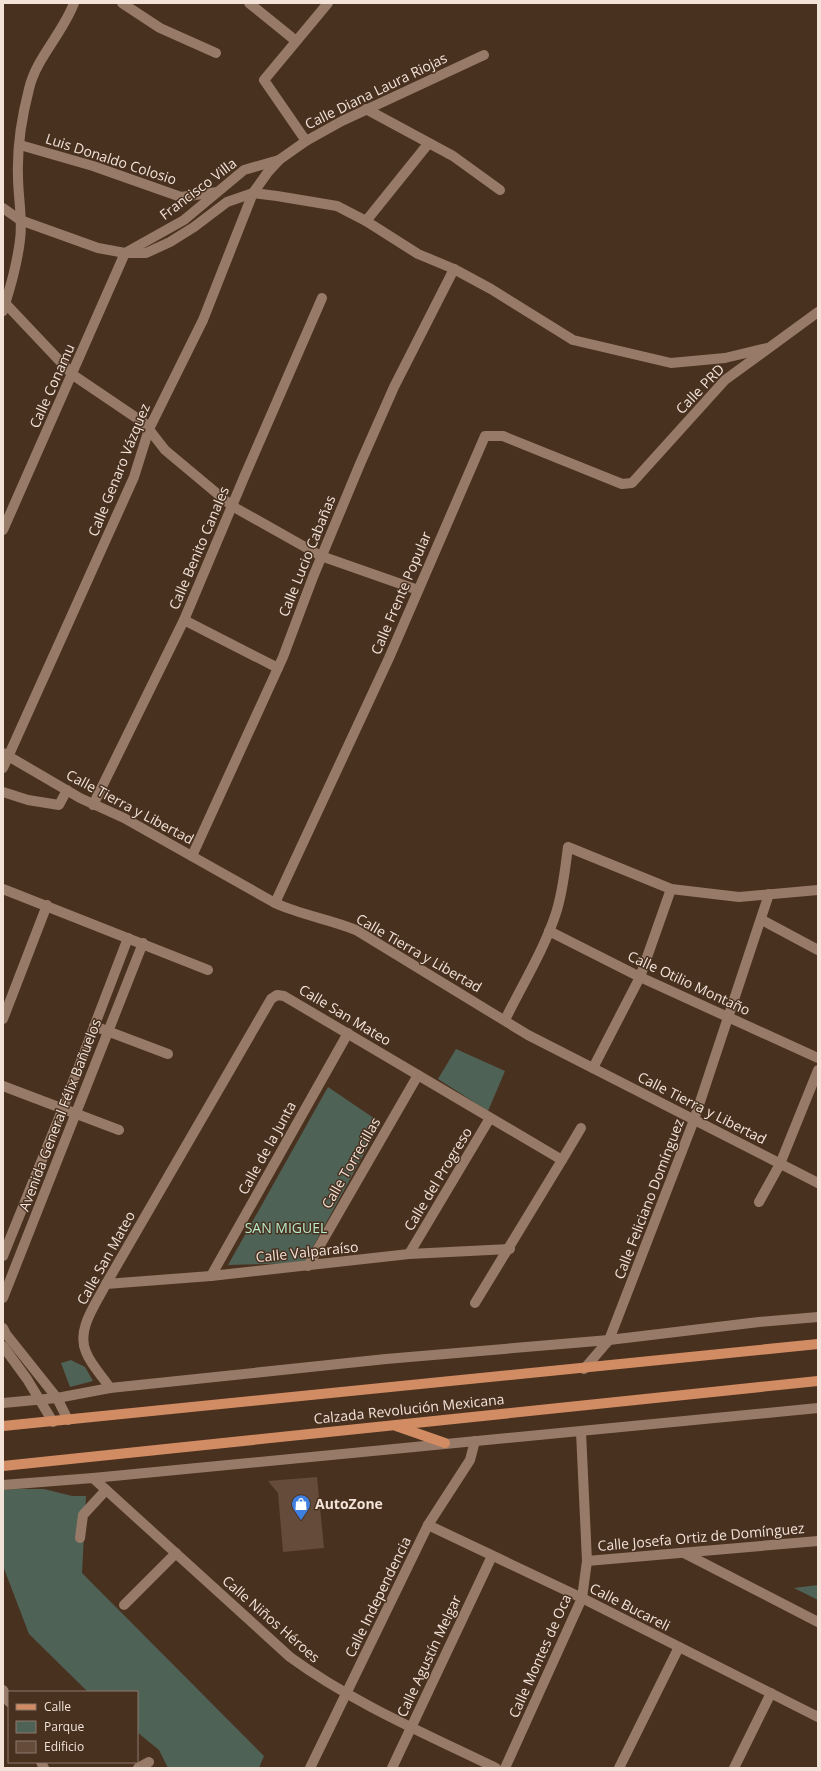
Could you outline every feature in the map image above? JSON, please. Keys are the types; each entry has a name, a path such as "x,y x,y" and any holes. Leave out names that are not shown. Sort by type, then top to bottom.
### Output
{"main road":[{"name":"Calzada Revolución Mexicana","path":"3,1426 584,1369 818,1344"},
{"name":"Calzada Revolución Mexicana","path":"3,1466 818,1381"},
{"path":"394,1425 445,1443"}],"street":[{"path":"73,3 69,17 38,67 29,88 20,145 18,174 20,239 13,280 4,305 72,375 144,423 165,450 232,506 321,556 418,590"},
{"path":"122,3 160,28 216,53"},
{"path":"306,141 264,80 328,3"},
{"path":"256,5 296,41"},
{"name":"Calle Diana Laura Riojas","path":"253,194 279,160 306,141 366,109 484,55"},
{"path":"366,109 458,160 500,190"},
{"path":"366,222 428,144"},
{"name":"Luis Donaldo Colosio","path":"20,145 93,166 181,197 217,192"},
{"name":"Francisco Villa","path":"125,253 184,220 244,170 279,160"},
{"path":"3,208 20,220 98,248 125,253 146,253 170,242 194,227 227,202 253,194 277,196 337,206 418,254 454,269 491,289 573,340 671,364 725,358 767,348"},
{"name":"Calle Genaro Vázquez","path":"3,768 6,755 134,477 149,429 203,320 253,194"},
{"name":"Calle Conamu","path":"3,530 125,253"},
{"name":"Calle Lucio Cabañas","path":"192,856 278,668 321,556 394,387 454,269"},
{"name":"Calle Benito Canales","path":"93,805 184,620 322,298"},
{"name":"Calle PRD","path":"632,483 725,380 818,312"},
{"name":"Calle Frente Popular","path":"275,903 418,590 485,436 503,436 622,484 632,483"},
{"path":"184,620 278,668"},
{"name":"Calle Tierra y Libertad","path":"6,755 93,805 124,818 275,903 298,913 333,922 356,930 528,1035 818,1183"},
{"path":"3,792 28,800 59,805 67,790"},
{"path":"505,1020 549,931 561,896 568,847 670,889 739,897 818,890"},
{"path":"3,889 47,905 208,970"},
{"path":"593,1068 640,977 670,889"},
{"name":"Calle Feliciano Domínguez","path":"584,1369 609,1340 694,1120 762,920 769,894"},
{"path":"3,1018 47,905"},
{"path":"762,920 818,950"},
{"name":"Calle Otilio Montaño","path":"549,931 640,977 818,1058"},
{"name":"Avenida General Félix Bañuelos","path":"3,1256 63,1108 128,938"},
{"name":"Avenida General Félix Bañuelos","path":"3,1298 6,1279 76,1114 107,1031 143,944"},
{"name":"Calle San Mateo","path":"110,1388 86,1353 83,1340 85,1325 106,1284 270,999 277,995 284,996 348,1033 562,1160"},
{"path":"94,1026 168,1054"},
{"name":"Calle de la Junta","path":"211,1276 348,1033"},
{"path":"759,1202 780,1164 818,1070"},
{"name":"Calle Torrecillas","path":"308,1266 418,1075"},
{"path":"3,1086 119,1130"},
{"name":"Calle del Progreso","path":"409,1254 490,1118"},
{"path":"476,1303 510,1249 581,1128"},
{"name":"Calle Valparaíso","path":"106,1284 211,1276 409,1254 510,1249"},
{"path":"3,1403 57,1398 110,1388 386,1359 609,1340 759,1322 818,1317"},
{"path":"3,1328 6,1334 57,1398 68,1420"},
{"path":"3,1346 41,1400 53,1422"},
{"path":"3,1485 93,1478 445,1443 581,1432 818,1408"},
{"name":"Calle Montes de Oca","path":"505,1768 582,1598 587,1561 581,1432"},
{"name":"Calle Independencia","path":"310,1768 428,1525 470,1460 475,1441"},
{"name":"Calle Niños Héroes","path":"93,1478 290,1658 320,1679 346,1694 496,1768"},
{"path":"80,1538 83,1515 106,1490"},
{"name":"Calle Bucareli","path":"428,1525 582,1598 818,1717"},
{"name":"Calle Josefa Ortiz de Domínguez","path":"587,1561 818,1541"},
{"path":"684,1553 818,1622"},
{"path":"124,1605 176,1554"},
{"name":"Calle Agustín Melgar","path":"392,1768 492,1556"},
{"path":"619,1768 679,1648"},
{"path":"3,1690 8,1700"},
{"path":"734,1768 771,1693"},
{"path":"138,1768 149,1762"}],"green space":[{"path":"456,1049 505,1071 488,1111 438,1079"},
{"name":"SAN MIGUEL","path":"328,1087 381,1123 304,1263 228,1265"},
{"path":"71,1360 85,1367 93,1381 70,1387 61,1363"},
{"path":"44,1489 72,1496 86,1496 82,1573 264,1756 259,1768 168,1768 159,1750 138,1733 138,1691 87,1691 29,1634 3,1566 3,1490"},
{"path":"818,1585 818,1600 794,1588"}],"building":[{"name":"AutoZone","path":"317,1477 324,1548 283,1552 278,1493 268,1481"}],"place":[{"name":"AutoZone","path":"301,1521"}]}
